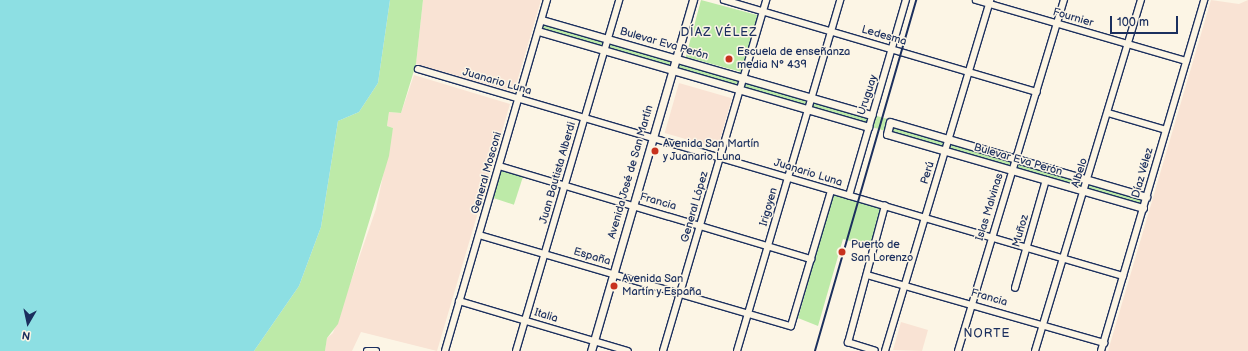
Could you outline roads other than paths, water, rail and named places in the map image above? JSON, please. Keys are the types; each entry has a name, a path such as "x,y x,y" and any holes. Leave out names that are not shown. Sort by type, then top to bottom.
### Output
{"street":[{"name":"General Mosconi","path":"445,351 547,0"},
{"name":"Juan Bautista Alberdi","path":"516,351 619,0"},
{"name":"Avenida José de San Martín","path":"591,351 693,0"},
{"name":"Ledesma","path":"724,0 1037,92"},
{"name":"General López","path":"663,351 766,0"},
{"name":"Irigoyen","path":"737,351 840,0"},
{"name":"Uruguay","path":"849,196 868,127 893,50 906,0"},
{"name":"Fournier","path":"976,0 989,2 1057,24 1186,61"},
{"name":"Islas Malvinas","path":"958,351 971,303 1064,0"},
{"name":"Albelo","path":"1036,351 1141,0"},
{"name":"Díaz Vélez","path":"1102,351 1204,0"},
{"name":"Perú","path":"885,351 989,2"},
{"name":"Bulevar Eva Perón","path":"542,20 872,115"},
{"name":"Bulevar Eva Perón","path":"538,31 868,127"},
{"name":"Juanario Luna","path":"418,69 1123,276"},
{"path":"1108,113 1166,130"},
{"name":"Bulevar Eva Perón","path":"1144,208 886,134 890,122 1146,198"},
{"name":"Francia","path":"499,166 811,259"},
{"name":"Muñoz","path":"1015,288 1046,180"},
{"path":"811,259 831,191"},
{"path":"875,351 848,343 885,206"},
{"name":"España","path":"479,235 791,326 811,259"},
{"name":"Francia","path":"867,275 971,303 1104,343"},
{"name":"Italia","path":"459,301 628,351"}],"water":[{"path":"0,0 390,0 378,83 359,112 338,121 321,227 299,286 254,351 0,351"}],"railway":[{"path":"815,351 916,0"}],"place":[{"name":"Escuela de enseñanza media N° 439","path":"729,59"},
{"name":"Avenida San Martín y Juanario Luna","path":"655,151"},
{"name":"Puerto de San Lorenzo","path":"842,252"},
{"name":"Avenida San Martín y España","path":"614,286"}],"district":[{"name":"DÍAZ VÉLEZ","path":"719,33"},
{"name":"NORTE","path":"987,334"}]}
